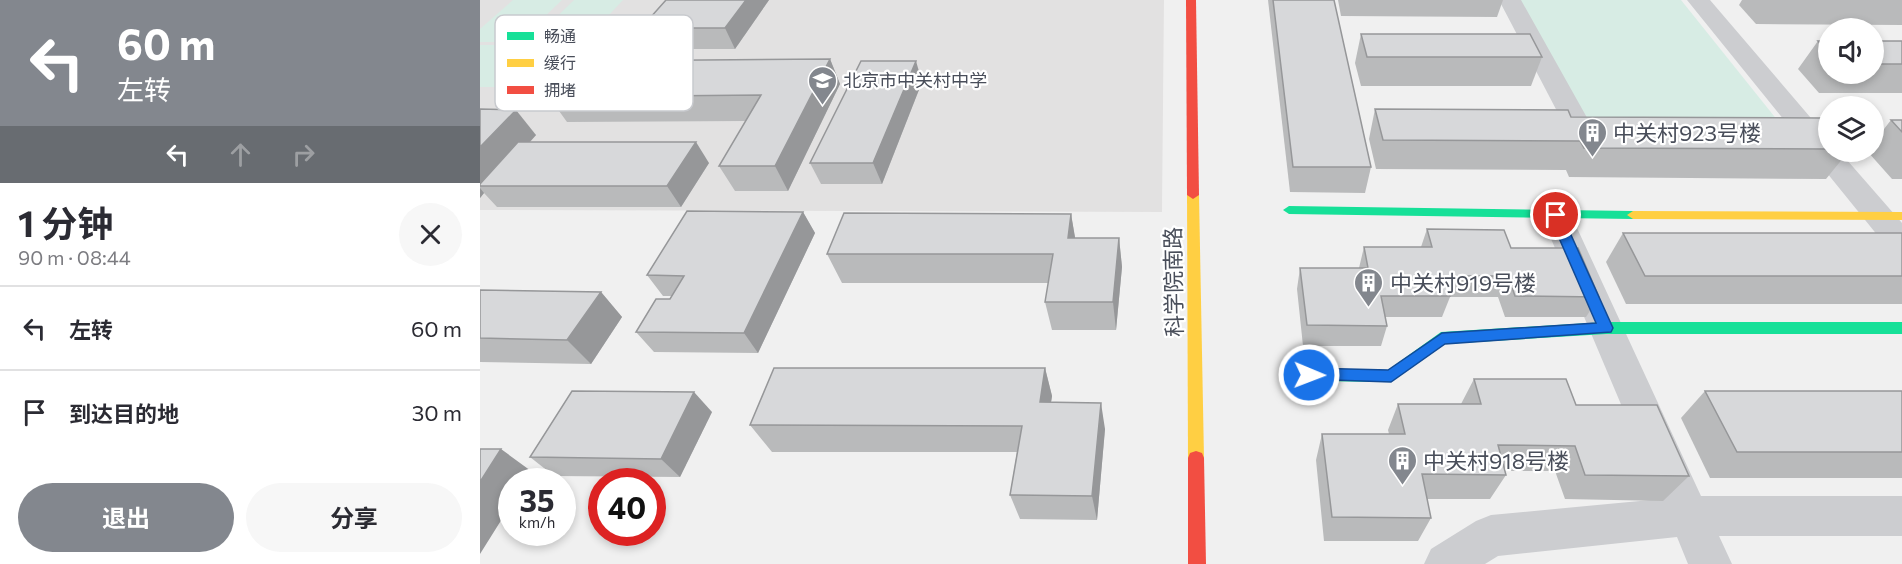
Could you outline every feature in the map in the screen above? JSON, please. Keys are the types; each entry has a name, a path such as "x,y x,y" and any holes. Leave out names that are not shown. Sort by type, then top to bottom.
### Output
{"street":[{"name":"科学院南路","path":"1191,0 1197,564"},
{"path":"1510,0 1581,132 1628,131"},
{"path":"1698,0 1807,130 1890,216 1902,244"},
{"path":"1771,130 1807,130"},
{"path":"1289,210 1556,215 1890,216"},
{"path":"1556,215 1710,564"},
{"path":"1309,375 1391,376 1442,338 1606,328 1902,328"},
{"path":"1446,564 1491,536 1689,516 1902,516"}],"shaded area":[{"name":"北京市中关村中学","path":"480,0 1164,0 1162,212 480,210"}],"green space":[{"path":"513,0 562,0 546,15 496,15"},
{"path":"574,0 623,0 609,15 559,15"},
{"path":"1499,0 1681,0 1778,121 1567,122"},
{"path":"495,16 495,42 480,42 480,29"},
{"path":"480,45 495,45 495,87 480,87"}],"building":[{"path":"666,0 746,0 725,28 693,28 693,15 653,15"},
{"path":"1273,0 1334,0 1371,167 1293,167"},
{"path":"1361,34 1530,34 1542,57 1367,57"},
{"path":"1884,41 1902,41 1902,64 1884,64"},
{"path":"830,59 775,166 719,166 761,95 693,96 693,60"},
{"path":"861,61 916,61 873,163 810,163"},
{"path":"480,109 515,111 480,147"},
{"path":"1375,109 1568,110 1571,117 1818,118 1818,149 1584,148 1580,141 1383,140"},
{"path":"1891,120 1902,120 1902,132"},
{"path":"518,142 696,142 667,186 480,186"},
{"path":"687,211 803,212 744,333 636,332 656,299 670,299 684,276 647,275"},
{"path":"844,213 1071,214 1068,238 1119,238 1113,302 1045,302 1053,254 827,254"},
{"path":"1427,229 1504,230 1511,248 1578,248 1599,297 1515,296 1508,276 1445,276 1450,296 1381,296 1387,326 1307,325 1300,268 1368,268 1364,247 1432,247"},
{"path":"1623,233 1902,233 1902,276 1645,276"},
{"path":"480,290 601,292 567,340 480,338"},
{"path":"774,368 1045,368 1040,402 1101,403 1092,496 1010,495 1022,426 750,425"},
{"path":"1474,379 1566,379 1576,405 1657,405 1689,476 1585,475 1575,446 1498,445 1506,475 1422,474 1431,518 1332,517 1322,434 1405,434 1398,404 1481,404"},
{"path":"572,391 694,392 661,459 530,457"},
{"path":"1705,391 1902,391 1902,452 1737,452"},
{"path":"480,449 501,449 480,482"}],"traffic: fast":[{"path":"1289,210 1633,215"},
{"path":"1309,375 1391,376 1441,338 1606,328 1902,328"}],"traffic: slow":[{"path":"1193,195 1196,458"},
{"path":"1633,215 1902,216"}],"traffic: jam":[{"path":"1191,0 1193,195"},
{"path":"1196,458 1197,564"}],"place":[{"name":"北京市中关村中学","path":"822,106"},
{"name":"中关村923号楼","path":"1592,158"},
{"name":"中关村919号楼","path":"1369,308"},
{"name":"中关村918号楼","path":"1402,486"}],"route":[{"path":"1309,375 1391,376 1442,338 1606,328 1556,215"}]}
